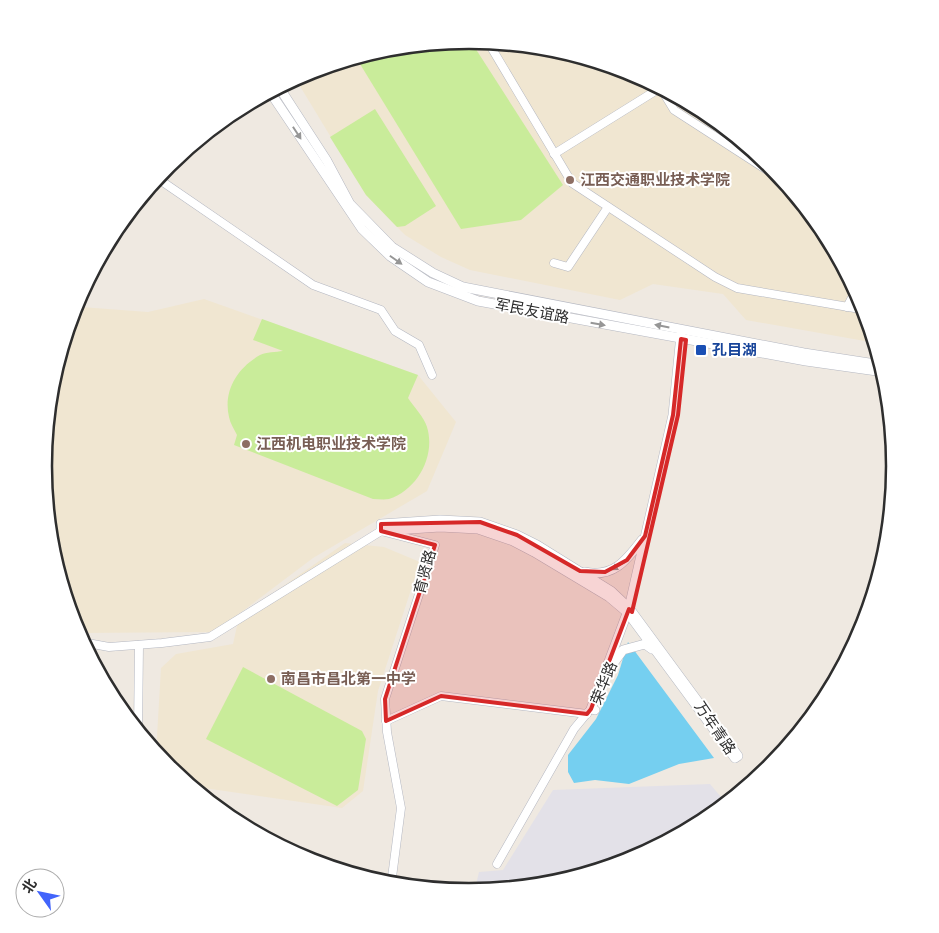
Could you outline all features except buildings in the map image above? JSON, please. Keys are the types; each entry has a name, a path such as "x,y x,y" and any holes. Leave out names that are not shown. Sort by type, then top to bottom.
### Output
{"street":[{"path":"493,50 572,183 715,277 737,288 856,308"},
{"path":"554,154 653,92"},
{"name":"军民友谊路","path":"283,93 327,162 350,204 392,247 433,273 463,287 806,361 876,371"},
{"name":"军民友谊路","path":"274,98 362,229 390,256 428,282 478,301 874,364"},
{"path":"667,99 674,110 758,164"},
{"path":"163,182 313,285 381,310 395,331 419,345 432,375"},
{"path":"554,262 568,267 608,207"},
{"path":"846,307 851,298"},
{"name":"荣华路","path":"589,711 630,612 645,536 673,415 684,335"},
{"name":"荣华路","path":"589,711 595,710 630,612 678,415 684,335"},
{"name":"万年青路","path":"381,532 381,524 440,520 480,522 524,538 580,571 611,591 630,612 738,756 735,758 630,612 608,597 513,541 478,529 440,527 381,532"},
{"path":"92,643 109,646 139,645 210,637 381,532"},
{"name":"育贤路","path":"381,532 435,544 386,699 386,732 401,808 392,877"},
{"path":"580,571 594,574 617,568 627,560 645,536"},
{"path":"612,665 622,650 635,646 645,644 657,652"},
{"path":"138,721 139,645"},
{"path":"386,721 441,696 589,711"},
{"path":"497,864 574,729 589,711"}],"highlighted area":[{"path":"681,339 686,340 678,415 632,612 629,609 591,709 587,714 441,696 386,721 385,699 435,545 381,531 381,524 480,522 517,535 580,571 605,572 627,560 645,536 673,415"}],"shaded area":[{"name":"江西交通职业技术学院","path":"470,49 497,50 524,52 578,63 629,81 678,105 724,135 765,171 784,191 817,234 844,282 868,342 746,320 723,294 653,284 620,300 470,270 441,257 405,235 366,195 300,86 361,63 415,52"},
{"name":"江西机电职业技术学院","path":"204,299 418,375 456,422 427,491 313,558 215,632 87,633 66,575 55,521 52,466 55,412 60,385 66,358 84,307 148,312"},
{"name":"南昌市昌北第一中学","path":"345,543 384,547 420,562 378,691 363,791 342,808 202,788 157,744 161,668 176,654 233,644 239,617"},
{"path":"710,784 723,799 702,814 654,841 604,862 578,870 524,881 476,884 479,872 503,870 553,790"}],"green space":[{"path":"476,49 563,185 521,220 461,229 360,64 415,52"},
{"path":"375,109 436,206 405,226 397,227 366,195 330,137"},
{"path":"262,319 418,375 408,398 426,423 429,449 422,470 408,488 399,495 389,499 373,499 234,445 237,435 230,422 228,398 234,381 252,360 260,355 283,351 253,340"},
{"path":"243,667 362,731 366,739 358,790 337,806 206,739"}],"water":[{"path":"628,642 714,758 679,764 629,784 595,780 574,783 568,772 568,755 596,719 618,675"}],"place":[{"name":"江西交通职业技术学院","path":"570,180"},
{"name":"孔目湖","path":"701,350"},
{"name":"江西机电职业技术学院","path":"246,444"},
{"name":"南昌市昌北第一中学","path":"271,679"}]}
